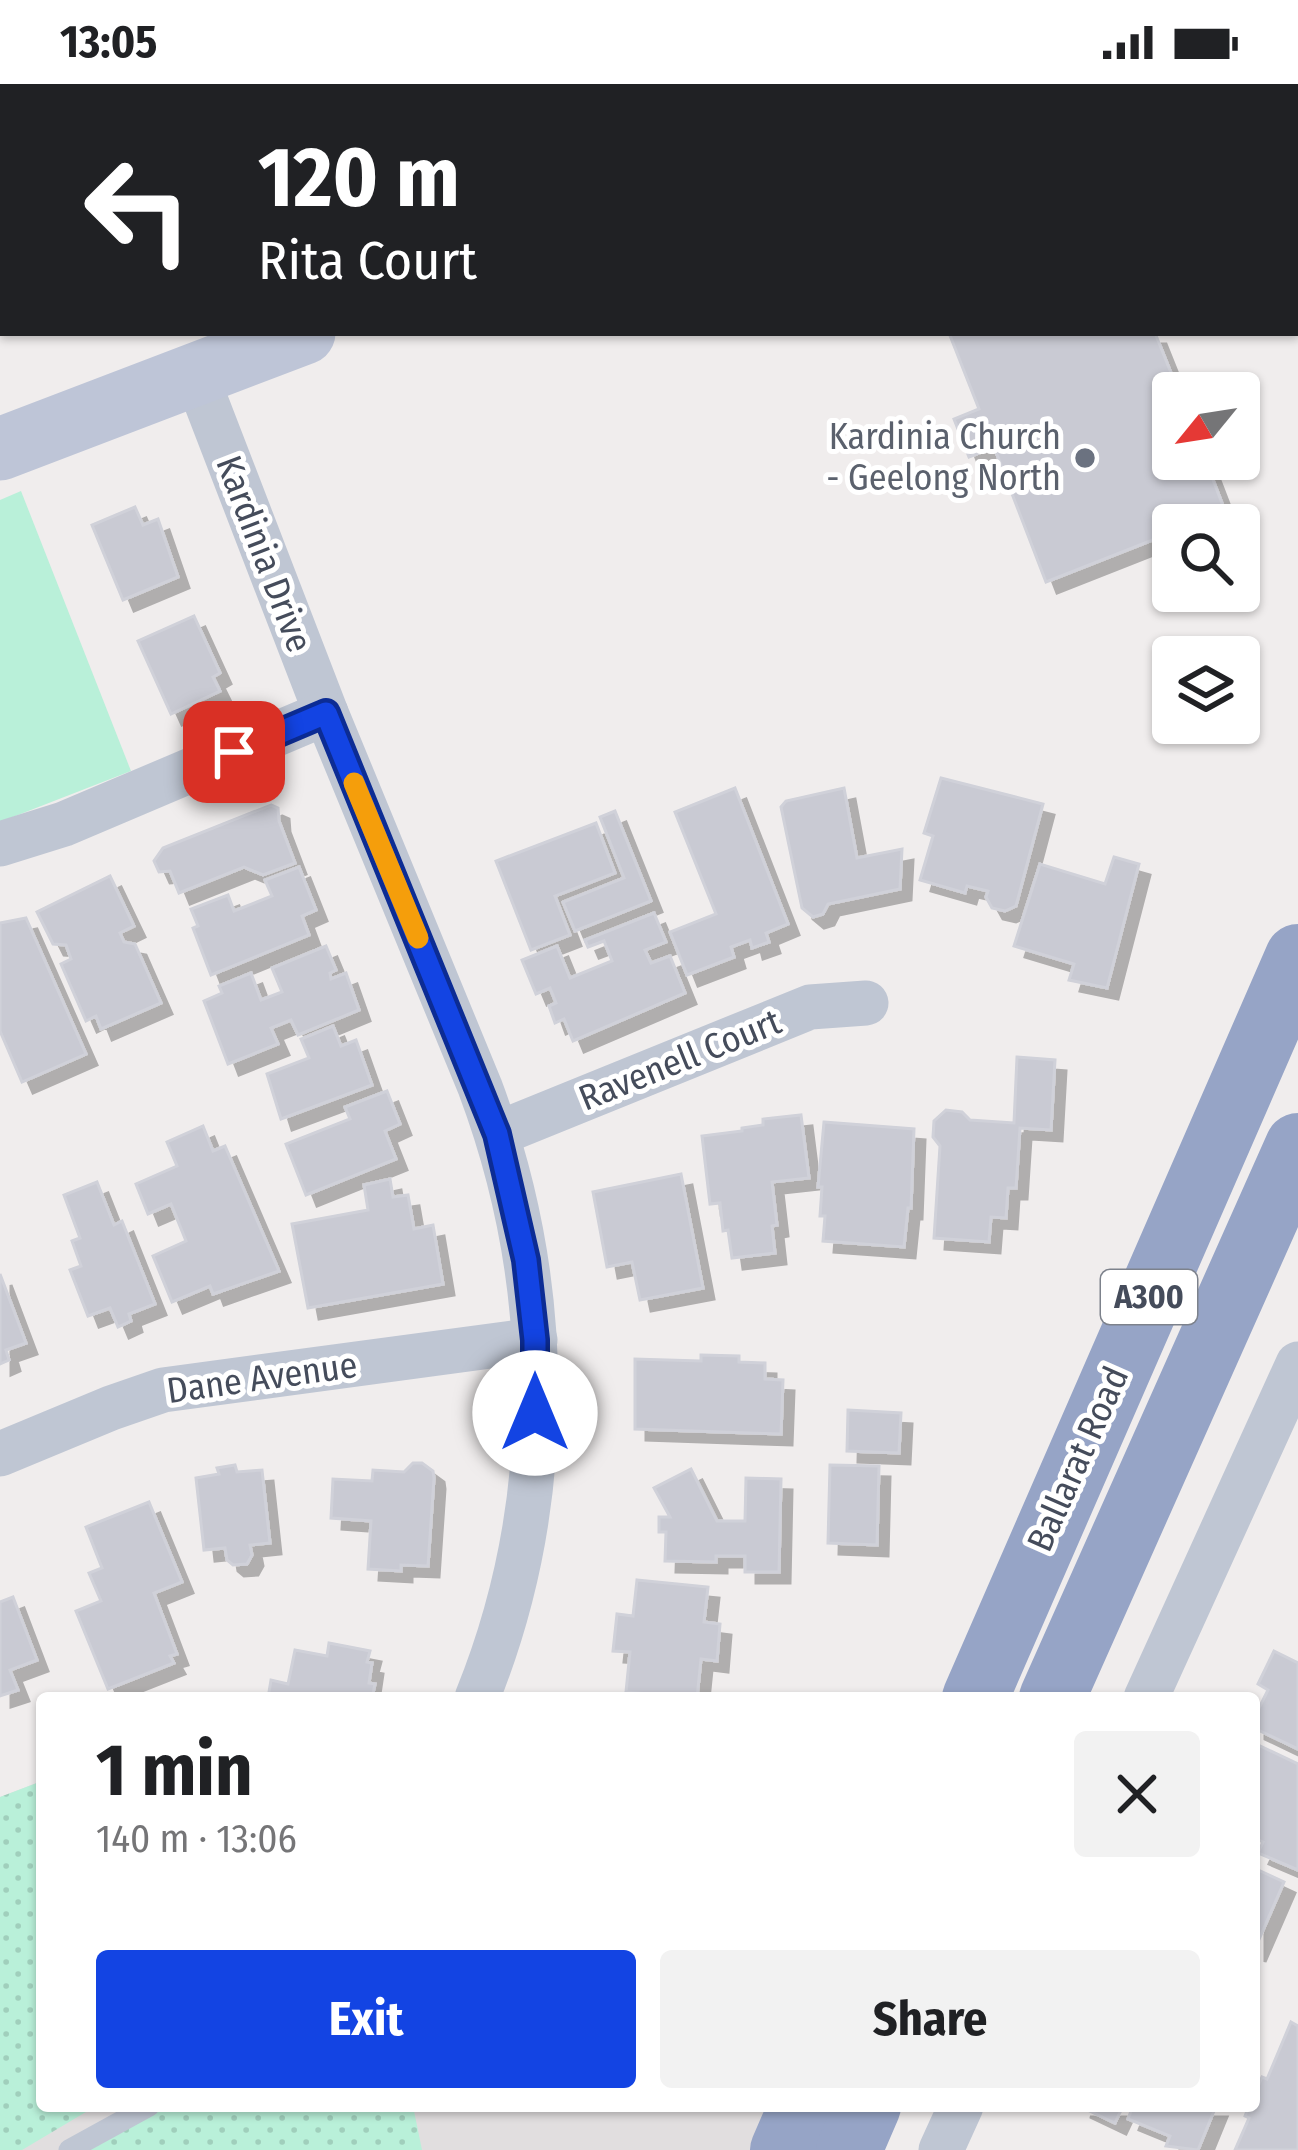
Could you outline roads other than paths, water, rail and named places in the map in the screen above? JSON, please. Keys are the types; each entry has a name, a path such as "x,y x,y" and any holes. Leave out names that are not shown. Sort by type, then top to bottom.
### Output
{"highway":[{"name":"Ballarat Road","path":"978,1692 1298,957"},
{"name":"Ballarat Road","path":"1055,1692 1298,1146"},
{"path":"783,2150 799,2112"},
{"path":"849,2150 865,2112"}],"main road":[{"path":"0,449 296,336"}],"street":[{"name":"Kardinia Drive","path":"195,374 497,1134 519,1217 535,1340 535,1454 512,1597 479,1692"},
{"path":"0,844 64,824 326,713"},
{"name":"Ravenell Court","path":"497,1134 810,1007 866,1003"},
{"name":"Dane Avenue","path":"0,1454 164,1390 535,1340"},
{"path":"1149,1692 1298,1364"}],"lane":[{"path":"68,2150 138,2112"}],"place":[{"name":"Kardinia Church - Geelong North","path":"1085,458"}]}
